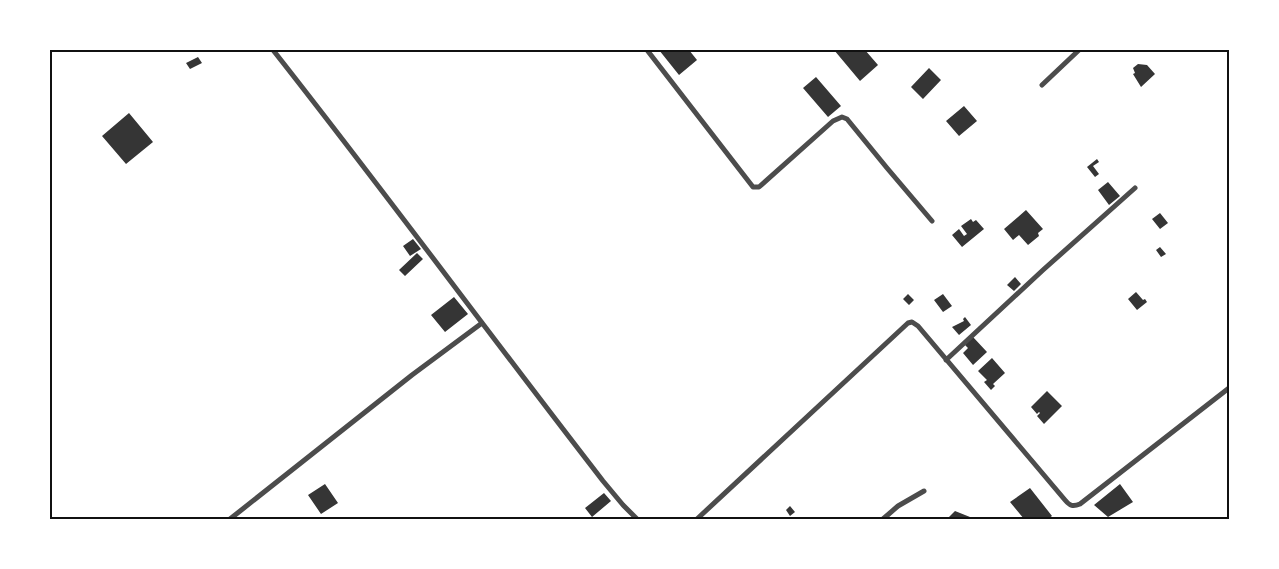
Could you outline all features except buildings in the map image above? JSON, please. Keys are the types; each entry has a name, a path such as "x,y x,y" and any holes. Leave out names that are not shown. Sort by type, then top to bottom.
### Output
{"street":[{"path":"273,50 396,208 435,262 603,481 637,519"},
{"path":"647,50 753,187 759,187 834,121 842,118 847,119 932,221"},
{"path":"1042,85 1079,50"},
{"path":"946,360 1135,188"},
{"path":"697,519 904,325 912,322 918,326 1070,506 1080,504 1229,388"},
{"path":"230,519 412,375 482,323"},
{"path":"883,519 898,506 924,490"}]}
